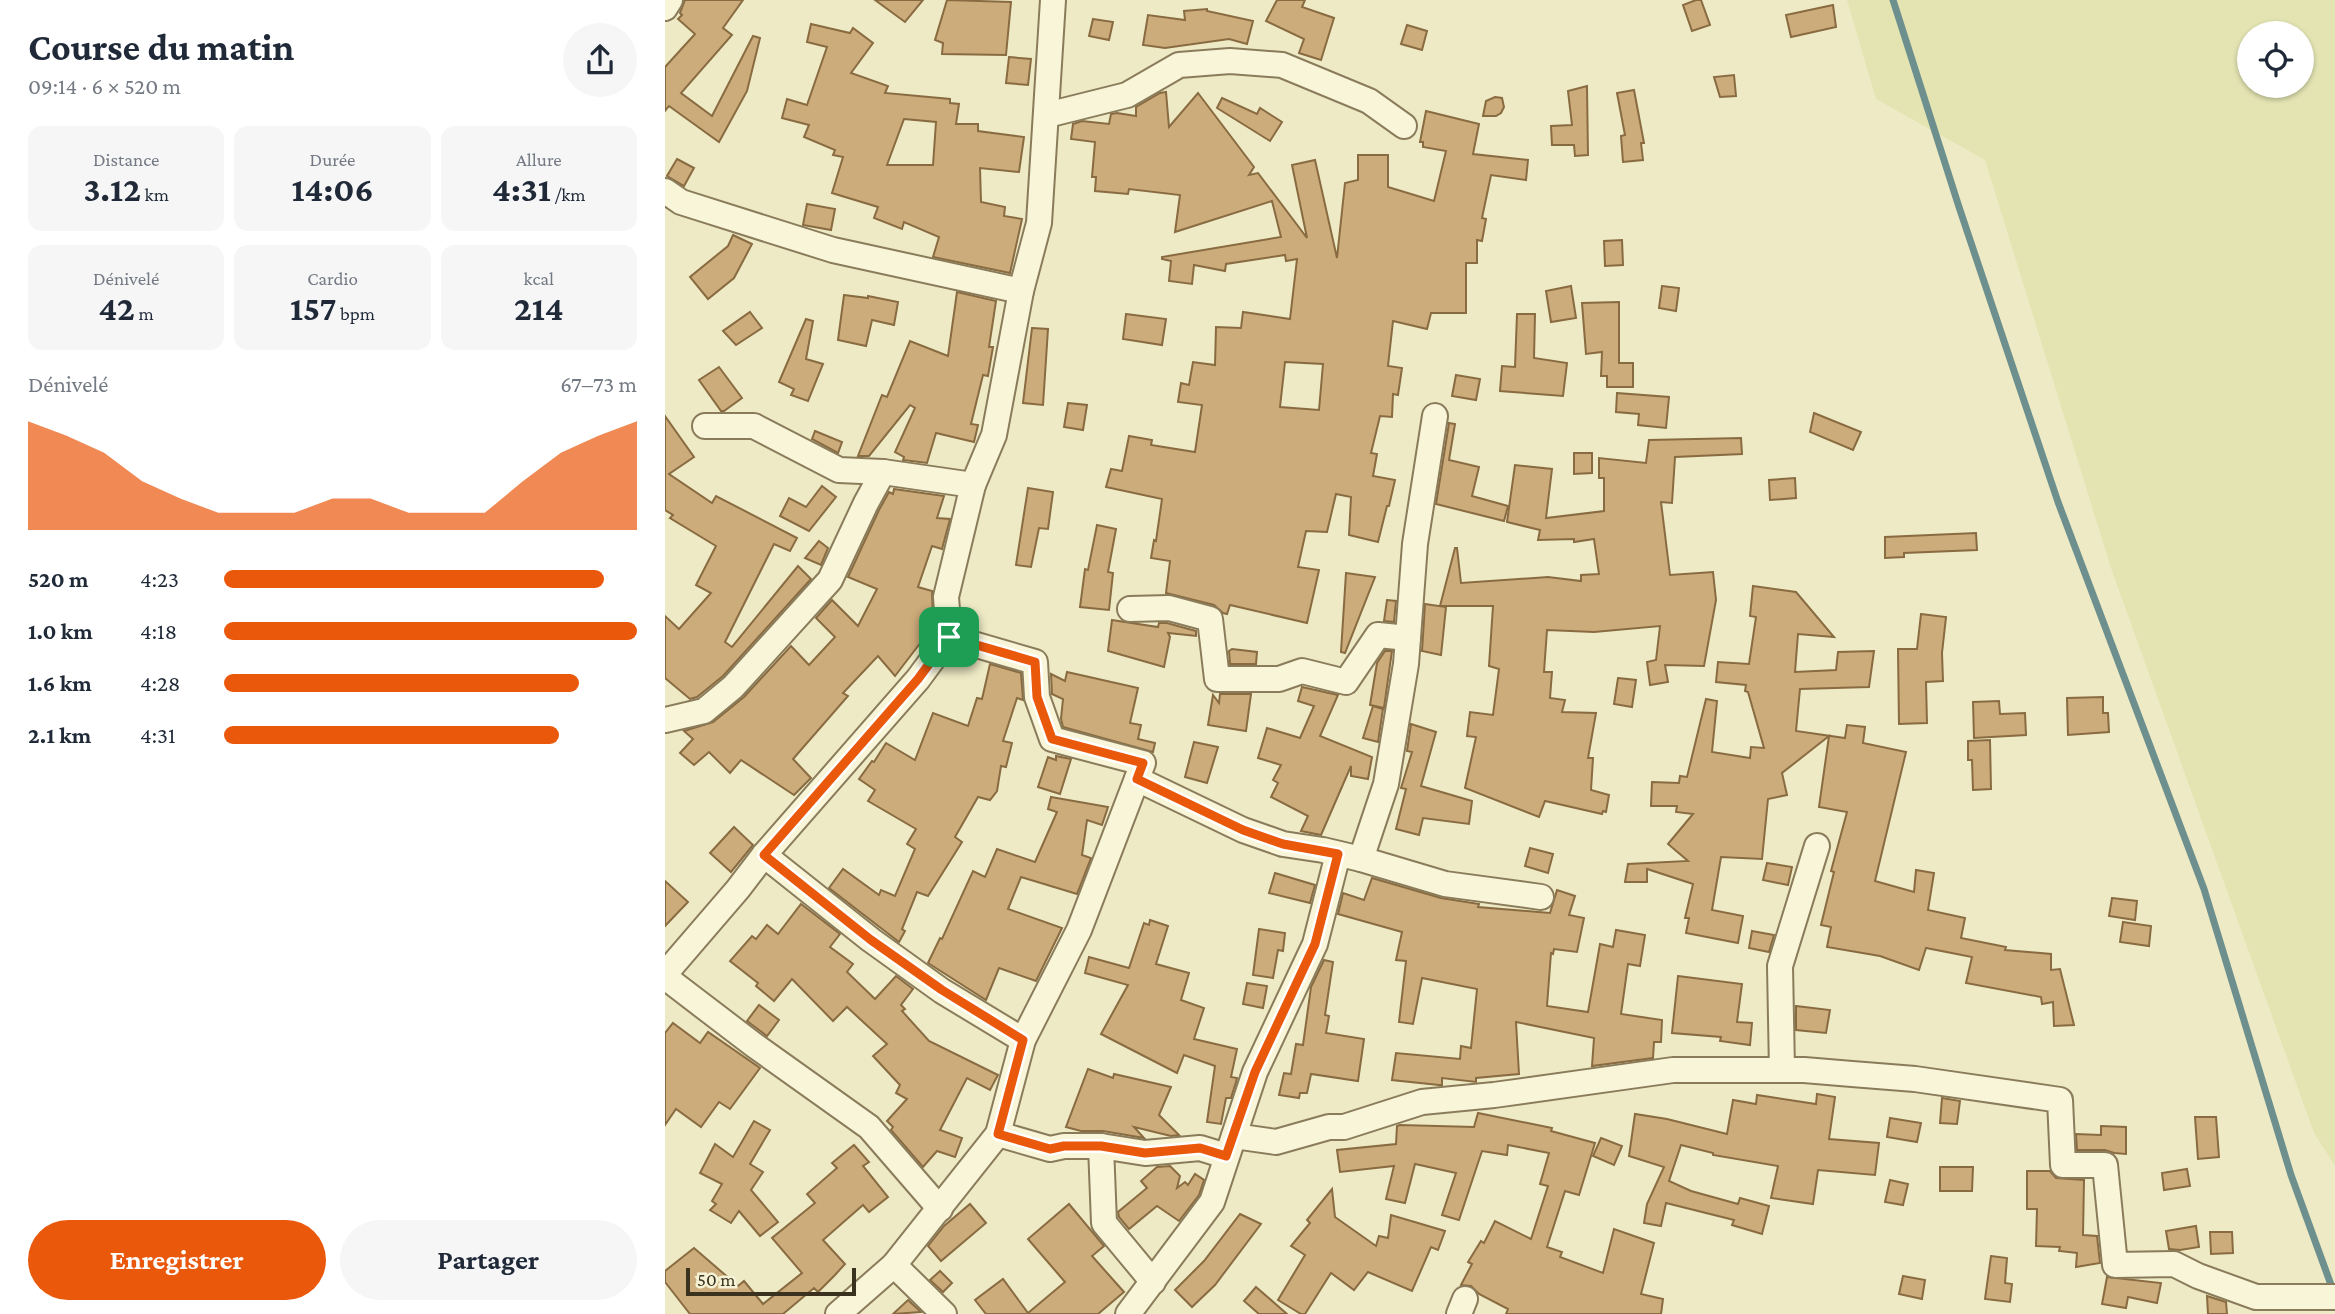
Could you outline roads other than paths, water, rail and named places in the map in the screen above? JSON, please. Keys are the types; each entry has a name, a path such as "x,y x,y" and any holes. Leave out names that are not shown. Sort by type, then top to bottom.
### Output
{"street":[{"path":"665,8 670,0"},
{"path":"940,1209 869,1127 754,1045 665,976 739,889 764,855 918,679 949,637 946,597 973,485 994,435 1021,291 1039,223 1053,0"},
{"path":"1047,115 1127,95 1179,65 1230,61 1282,65 1369,101 1404,126"},
{"path":"665,191 681,202 833,250 1021,291"},
{"path":"1128,1314 1212,1202 1255,1072 1315,944 1349,856 1386,784 1408,638 1415,544 1435,416"},
{"path":"705,426 754,426 839,470 883,472 973,485"},
{"path":"665,720 704,711 733,687 830,580 883,472"},
{"path":"1130,609 1169,608 1209,619 1217,679 1279,679 1302,671 1346,682 1378,635 1408,638"},
{"path":"838,1314 894,1265 998,1134 1023,1040 1079,930 1143,763 1052,739 1037,697 1035,662 949,637"},
{"path":"1137,779 1243,830 1283,844 1349,856 1445,884 1541,897"},
{"path":"1782,1070 1780,966 1817,846"},
{"path":"764,855 871,940 942,990 1023,1040"},
{"path":"998,1134 1050,1149 1064,1146 1101,1146 1145,1153 1276,1142 1329,1127 1344,1127 1422,1102 1494,1095 1673,1070 1782,1070 1915,1079 2060,1100 2063,1165 2105,1165 2115,1265 2174,1264 2198,1276 2256,1297 2335,1297"},
{"path":"1101,1146 1104,1223 1153,1282"},
{"path":"894,1265 944,1314"}],"waterway":[{"path":"1893,0 2058,502 2204,889 2291,1175 2334,1293"}]}
